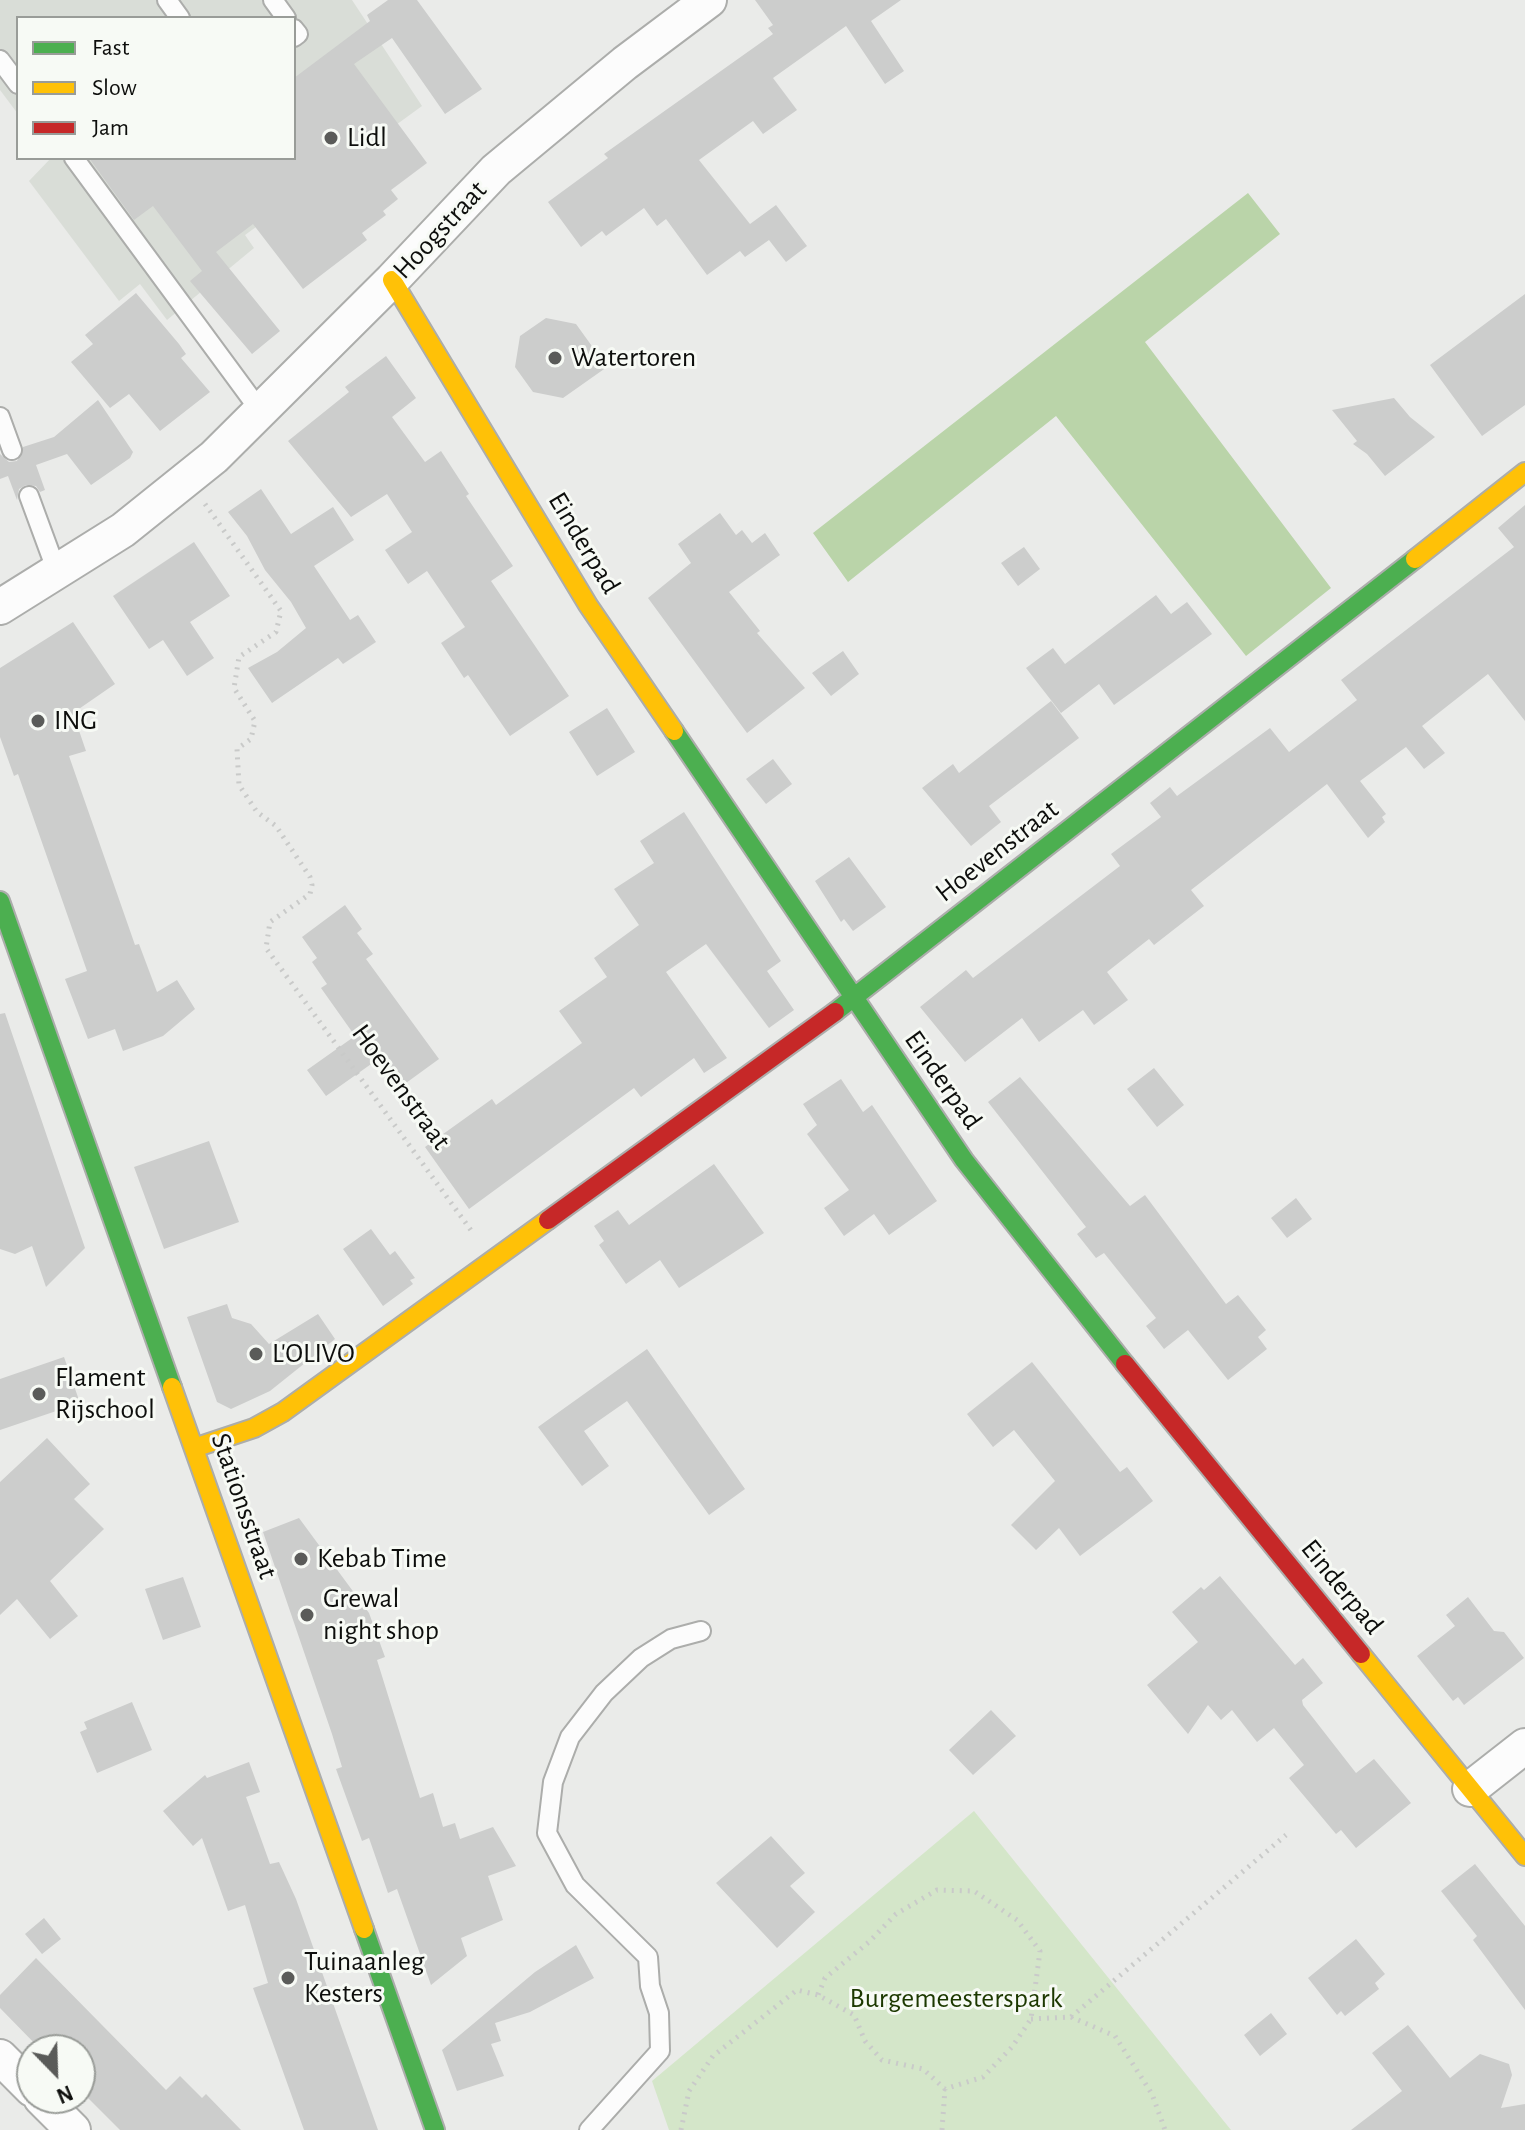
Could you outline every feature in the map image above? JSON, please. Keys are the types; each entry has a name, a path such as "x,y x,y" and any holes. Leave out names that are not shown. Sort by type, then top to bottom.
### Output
{"main road":[{"name":"Einderpad","path":"392,280 588,605 853,999 1021,1236 1525,1856"},
{"name":"Hoevenstraat","path":"194,1448 254,1428 283,1412 853,999 1525,472"},
{"name":"Stationsstraat","path":"0,901 435,2130"}],"street":[{"name":"Hoogstraat","path":"0,607 123,530 188,479 261,412 496,170 625,63 709,0"},
{"path":"1470,1789 1525,1746"},
{"path":"0,2057 16,2073"},
{"path":"57,2114 73,2130"}],"lane":[{"path":"0,60 16,81"},
{"path":"75,160 261,412"},
{"path":"0,417 12,450"},
{"path":"29,496 57,572"},
{"path":"589,2130 660,2051 659,2013 650,1986 648,1957 575,1885 547,1833 553,1782 570,1737 604,1693 641,1658 671,1639 701,1631"}],"path":[{"name":"Hoevenstraat","path":"188,479 281,611 276,632 239,657 234,688 255,721 251,739 237,749 239,785 257,812 276,826 310,877 312,885 310,894 270,922 266,948 492,1260"},
{"path":"1071,2017 1286,1835"},
{"path":"818,1995 825,1978 869,1942 896,1914 937,1890 974,1891 1017,1920 1040,1951 1031,2019 1012,2047 983,2077 945,2089"},
{"path":"681,2130 689,2091 713,2056 797,1990 818,1995 854,2015 865,2041 882,2060 923,2069 945,2089"},
{"path":"1031,2019 1071,2017 1115,2036 1152,2094 1165,2130"},
{"path":"942,2130 945,2089"}],"shaded area":[{"path":"0,0 352,0 422,106 245,235 254,248 167,320 140,284 119,301 29,181 49,160 296,160 296,16 16,16 16,111 0,90"}],"green space":[{"path":"1248,193 1280,234 1145,342 1331,588 1246,656 1056,416 848,582 813,533"},
{"name":"Burgemeesterspark","path":"974,1811 1231,2130 669,2130 652,2081"}],"building":[{"path":"388,0 417,0 482,89 445,114 392,38 354,64 427,163 391,190 398,199 383,211 386,215 362,233 367,240 303,289 253,224 216,252 280,331 252,354 190,281 202,271 153,206 134,220 90,160 296,160 296,76 370,21 367,15"},
{"path":"755,0 901,0 871,21 904,71 885,84 846,26 773,78 797,110 763,134 753,121 699,160 750,224 776,205 807,246 786,262 769,240 745,257 740,251 707,275 666,219 657,226 644,208 606,236 602,231 581,247 548,202 608,158 604,154 773,34 768,28 773,25"},
{"path":"136,293 179,344 186,354 181,358 210,392 160,431 129,394 110,408 71,362 93,344 85,335"},
{"path":"1525,294 1525,405 1482,436 1430,365"},
{"name":"Watertoren","path":"546,318 576,324 607,367 563,398 533,392 515,367 520,336"},
{"path":"386,356 416,398 392,417 425,462 441,451 469,494 466,496 513,566 491,581 569,696 510,736 468,675 464,678 441,643 465,627 427,571 408,584 385,550 412,532 387,494 351,517 288,441 349,392 345,387"},
{"path":"1394,398 1410,417 1435,437 1385,476 1367,454 1353,444 1357,441 1332,410"},
{"path":"98,400 133,452 130,458 91,485 67,454 36,465 45,490 40,492 36,486 26,485 19,489 17,500 8,476 0,479 0,454 9,462 17,461 23,447 54,437"},
{"path":"261,489 291,534 333,507 354,540 314,566 350,620 358,615 376,642 343,664 338,658 272,703 248,668 277,652 306,628 228,512"},
{"path":"1525,505 1525,721 1488,674 1422,726 1445,753 1424,769 1406,747 1360,781 1386,814 1382,817 1385,822 1368,838 1327,784 1191,890 1204,906 1154,945 1149,939 1107,972 1128,1000 1094,1025 1083,1010 1039,1042 1022,1018 965,1062 920,1007 966,970 973,978 1120,866 1111,854 1161,817 1150,803 1170,787 1177,796 1270,728 1289,752 1357,700 1341,680 1514,547 1498,528"},
{"path":"720,513 736,535 742,530 752,543 765,533 780,555 729,592 760,631 757,633 805,688 747,733 648,598 691,563 678,544"},
{"path":"194,542 230,596 190,622 214,658 187,676 163,640 149,649 113,596"},
{"path":"1024,547 1040,569 1018,586 1001,563"},
{"path":"1156,595 1171,614 1187,602 1212,634 1114,705 1099,684 1061,713 1026,668 1053,648 1065,664"},
{"path":"73,622 115,684 73,713 86,751 69,756 135,945 139,944 157,992 177,980 195,1009 163,1036 123,1051 115,1029 88,1039 65,979 87,971 18,774 14,776 0,737 0,668"},
{"path":"843,651 859,674 831,696 812,673"},
{"path":"1051,701 1079,738 989,806 1001,822 971,846 922,788 953,764 959,773"},
{"path":"607,708 635,752 597,776 569,732"},
{"path":"773,759 792,784 766,804 746,779"},
{"path":"684,812 781,961 767,971 794,1010 769,1028 706,944 666,972 727,1058 704,1073 694,1058 641,1097 634,1088 469,1209 425,1147 492,1099 496,1105 582,1043 559,1011 607,977 594,958 639,925 614,889 654,863 640,841"},
{"path":"849,857 886,907 853,931 844,919 841,922 815,881"},
{"path":"345,905 362,929 357,933 373,954 366,959 439,1059 395,1091 374,1062 326,1096 307,1070 355,1036 321,988 327,984 312,962 317,958 302,937"},
{"path":"5,1013 85,1248 46,1287 32,1246 15,1254 0,1249 0,1014"},
{"path":"1154,1068 1184,1105 1157,1127 1127,1089"},
{"path":"1020,1077 1130,1206 1145,1195 1226,1304 1238,1295 1266,1330 1258,1337 1267,1349 1228,1380 1188,1330 1164,1349 1146,1326 1156,1318 1104,1253 1096,1258 1077,1234 1086,1227 988,1102"},
{"path":"841,1079 863,1112 872,1105 937,1201 889,1235 874,1214 844,1236 824,1208 849,1190 807,1134 817,1125 803,1104"},
{"path":"209,1141 239,1222 164,1249 134,1167"},
{"path":"714,1164 764,1233 679,1288 660,1260 626,1284 599,1245 604,1241 594,1226 618,1210 629,1225"},
{"path":"1296,1198 1312,1219 1287,1238 1271,1218"},
{"path":"371,1229 390,1255 395,1251 415,1278 410,1280 413,1284 383,1306 343,1249"},
{"name":"L'OLIVO","path":"227,1304 232,1318 251,1324 269,1344 318,1314 335,1339 270,1391 231,1409 217,1402 187,1317"},
{"path":"647,1349 745,1489 709,1515 627,1401 584,1431 609,1466 582,1486 538,1427"},
{"name":"Flament Rijschool","path":"64,1357 80,1403 0,1430 0,1379"},
{"path":"1032,1362 1120,1472 1127,1467 1153,1501 1080,1556 1059,1528 1036,1550 1011,1525 1055,1481 1014,1430 993,1447 967,1414"},
{"path":"47,1438 90,1484 74,1499 104,1529 50,1581 78,1616 50,1639 17,1599 0,1615 0,1482"},
{"path":"299,1518 369,1613 385,1657 377,1660 420,1798 433,1793 443,1827 455,1823 460,1839 493,1827 516,1866 488,1876 503,1920 461,1938 467,1956 431,1985 397,1889 388,1893 369,1838 362,1841 336,1769 342,1767 332,1734 263,1532"},
{"path":"1220,1576 1295,1665 1303,1658 1323,1683 1302,1700 1303,1705 1356,1773 1374,1759 1411,1803 1356,1848 1341,1830 1336,1834 1289,1778 1304,1765 1274,1728 1257,1742 1232,1710 1221,1720 1208,1705 1188,1734 1147,1685 1198,1642 1172,1612 1201,1587 1204,1590"},
{"path":"183,1577 201,1627 163,1640 145,1589"},
{"path":"1468,1597 1494,1631 1504,1632 1524,1658 1464,1705 1458,1697 1453,1701 1417,1656 1455,1626 1446,1615"},
{"path":"132,1702 152,1750 97,1773 80,1732 87,1729 84,1722"},
{"path":"991,1710 1016,1736 973,1775 949,1750"},
{"path":"249,1762 260,1792 246,1797 270,1864 279,1862 296,1899 378,2130 304,2130 253,1988 268,1983 245,1905 228,1911 202,1838 193,1846 163,1811 205,1775 207,1778"},
{"path":"771,1836 805,1873 790,1886 815,1912 777,1948 716,1883"},
{"path":"1475,1864 1525,1926 1525,2010 1473,1940 1477,1936 1441,1891"},
{"path":"44,1918 61,1939 42,1954 25,1934"},
{"path":"1356,1939 1385,1974 1375,1983 1379,1989 1345,2016 1341,2011 1337,2015 1308,1978"},
{"path":"576,1945 594,1978 530,2012 495,2023 501,2041 491,2044 504,2076 457,2091 442,2050 535,1972"},
{"path":"36,1958 166,2090 180,2076 202,2098 206,2094 241,2130 120,2130 96,2106 96,2034 25,2034 0,2008 0,1995"},
{"path":"1271,2013 1287,2034 1260,2056 1244,2035"},
{"path":"1408,2025 1450,2078 1480,2054 1509,2064 1512,2075 1501,2108 1525,2104 1525,2130 1351,2130 1402,2091 1372,2053"}],"traffic: fast":[{"path":"835,1012 1415,559"},
{"path":"674,731 964,1160 1125,1364"},
{"path":"0,901 172,1387"},
{"path":"364,1929 435,2130"}],"traffic: slow":[{"path":"392,280 588,605 674,731"},
{"path":"1415,559 1525,472"},
{"path":"194,1448 254,1428 283,1412 548,1220"},
{"path":"172,1387 364,1929"},
{"path":"1361,1654 1525,1856"}],"traffic: jam":[{"path":"548,1220 835,1012"},
{"path":"1125,1364 1361,1654"}],"place":[{"name":"Lidl","path":"331,138"},
{"name":"Watertoren","path":"555,358"},
{"name":"ING","path":"38,721"},
{"name":"L'OLIVO","path":"256,1354"},
{"name":"Flament Rijschool","path":"39,1394"},
{"name":"Kebab Time","path":"301,1559"},
{"name":"Grewal night shop","path":"307,1615"},
{"name":"Tuinaanleg Kesters","path":"288,1978"}]}
